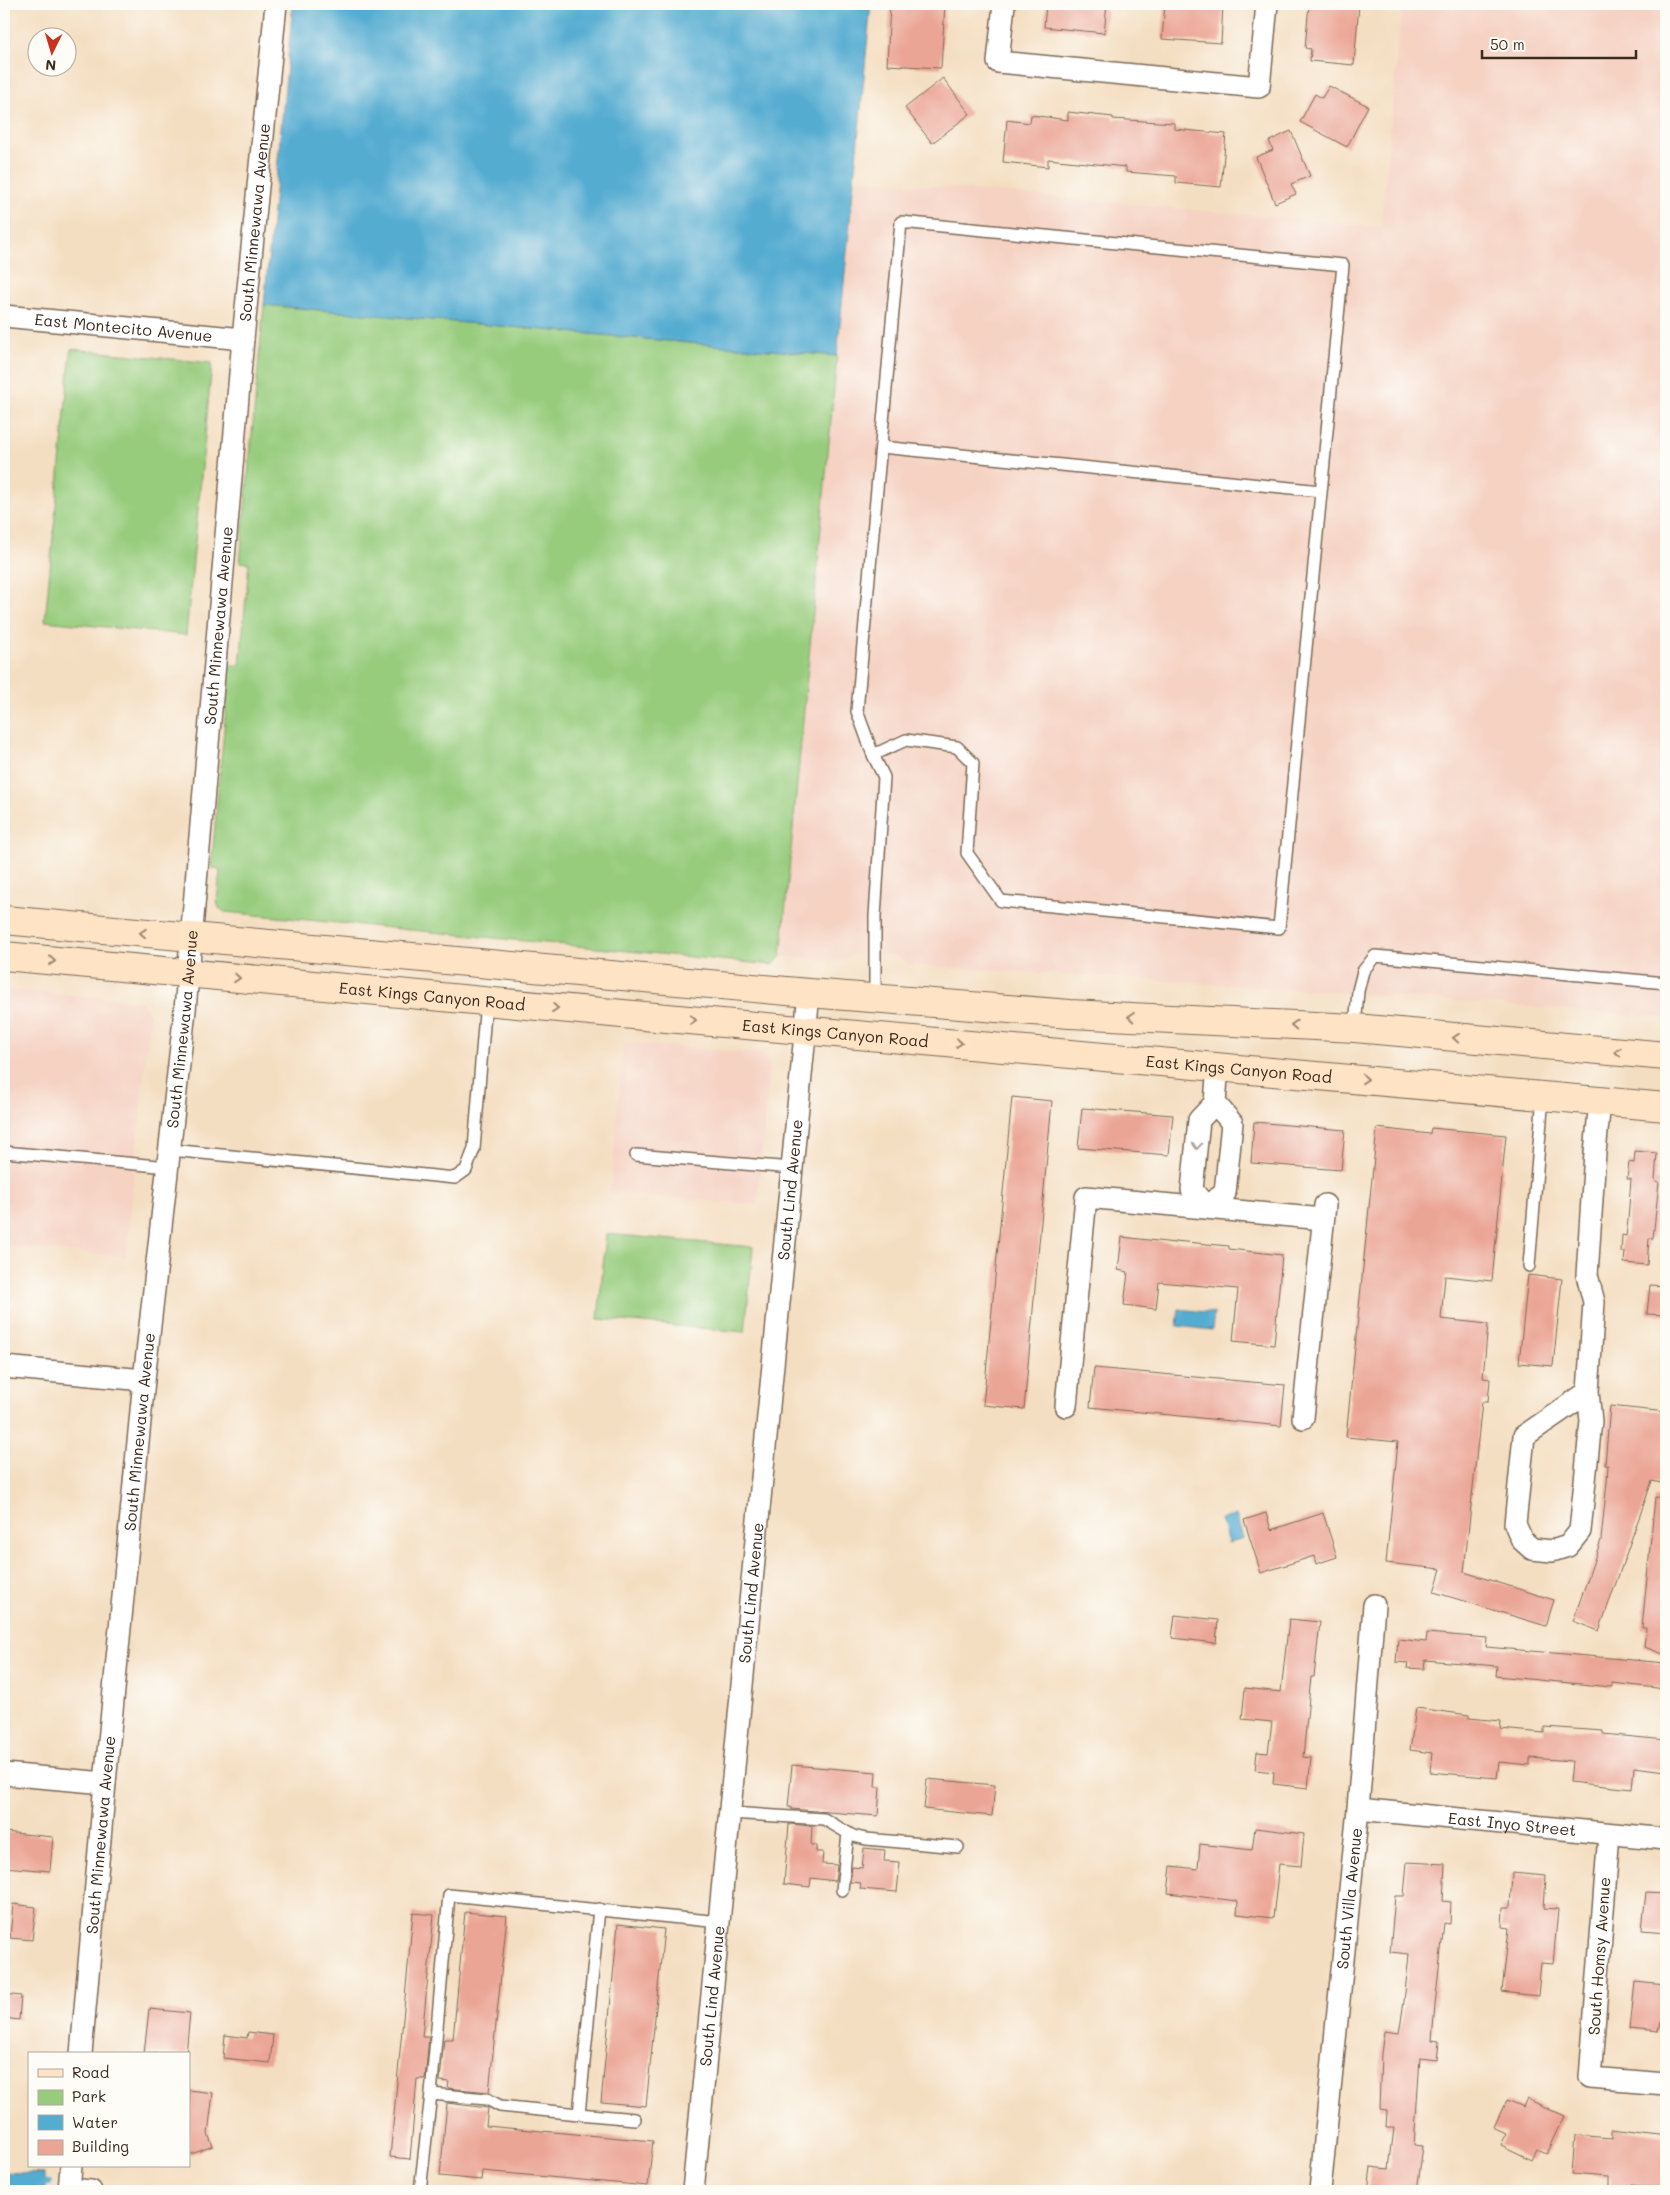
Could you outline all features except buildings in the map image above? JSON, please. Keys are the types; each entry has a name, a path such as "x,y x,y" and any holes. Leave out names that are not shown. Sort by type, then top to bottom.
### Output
{"main road":[{"path":"4,920 809,993 1070,1014 1355,1028 1666,1056"},
{"name":"East Kings Canyon Road","path":"4,956 1666,1107"}],"street":[{"name":"South Minnewawa Avenue","path":"81,2052 144,1380 170,1159 188,974 243,339 276,4"},
{"path":"1004,4 998,62 1259,87 1267,4"},
{"name":"East Montecito Avenue","path":"4,316 243,339"},
{"name":"South Lind Avenue","path":"693,2191 809,993"},
{"path":"1206,1207 1192,1190 1199,1120 1215,1103 1218,1066"},
{"path":"1588,1392 1524,1436 1516,1524 1522,1540 1532,1548 1552,1551 1568,1546 1580,1531 1591,1422 1588,1392 1594,1302 1587,1275 1600,1101"},
{"path":"1206,1207 1225,1193 1232,1123 1215,1103"},
{"path":"1066,1406 1086,1197 1206,1207 1324,1212 1303,1418"},
{"path":"4,1367 144,1380"},
{"name":"South Villa Avenue","path":"1320,2191 1358,1809 1374,1605"},
{"path":"4,1774 105,1783"},
{"name":"East Inyo Street","path":"1358,1809 1666,1839"},
{"name":"South Homsy Avenue","path":"1609,1834 1590,2078 1666,2084"},
{"path":"71,2168 69,2190 91,2191"}],"lane":[{"path":"873,755 906,740 957,748 972,763 967,853 1001,902 1280,928 1343,265 902,222 857,711 873,755 884,777 875,916 875,998"},
{"path":"881,447 1321,491"},
{"path":"1355,1028 1358,991 1363,971 1375,956 1666,983"},
{"path":"4,1152 170,1159 456,1178 466,1170 474,1149 486,1001"},
{"path":"1529,1266 1543,1096"},
{"path":"636,1155 792,1168"},
{"path":"730,1813 824,1819 848,1833 873,1840 958,1847"},
{"path":"842,1890 848,1833"},
{"path":"420,2191 432,2094 449,1895 720,1922"},
{"path":"579,2114 599,1909"},
{"path":"432,2094 487,2099 500,2106 635,2118"}],"shaded area":[{"path":"1402,4 1666,4 1666,1018 1309,990 909,965 894,955 855,954 839,961 781,956 855,179 1381,227"},
{"path":"4,989 140,1001 150,1014 126,1257 4,1246"},
{"path":"624,1042 762,1054 770,1064 757,1205 610,1192"}],"green space":[{"path":"264,305 837,356 781,956 773,965 225,912 219,908 217,902 220,869 211,868 230,665 240,665 249,563 240,562"},
{"path":"71,349 212,363 186,635 45,621"},
{"path":"606,1234 753,1247 745,1332 598,1319"}],"water":[{"path":"293,4 871,4 837,356 264,305"},
{"path":"1179,1309 1214,1313 1212,1330 1177,1326"},
{"path":"1236,1515 1243,1538 1228,1543 1221,1520"},
{"path":"4,2172 45,2174 45,2189 4,2187"}],"waterway":[{"path":"37,2182 49,2183"}]}
